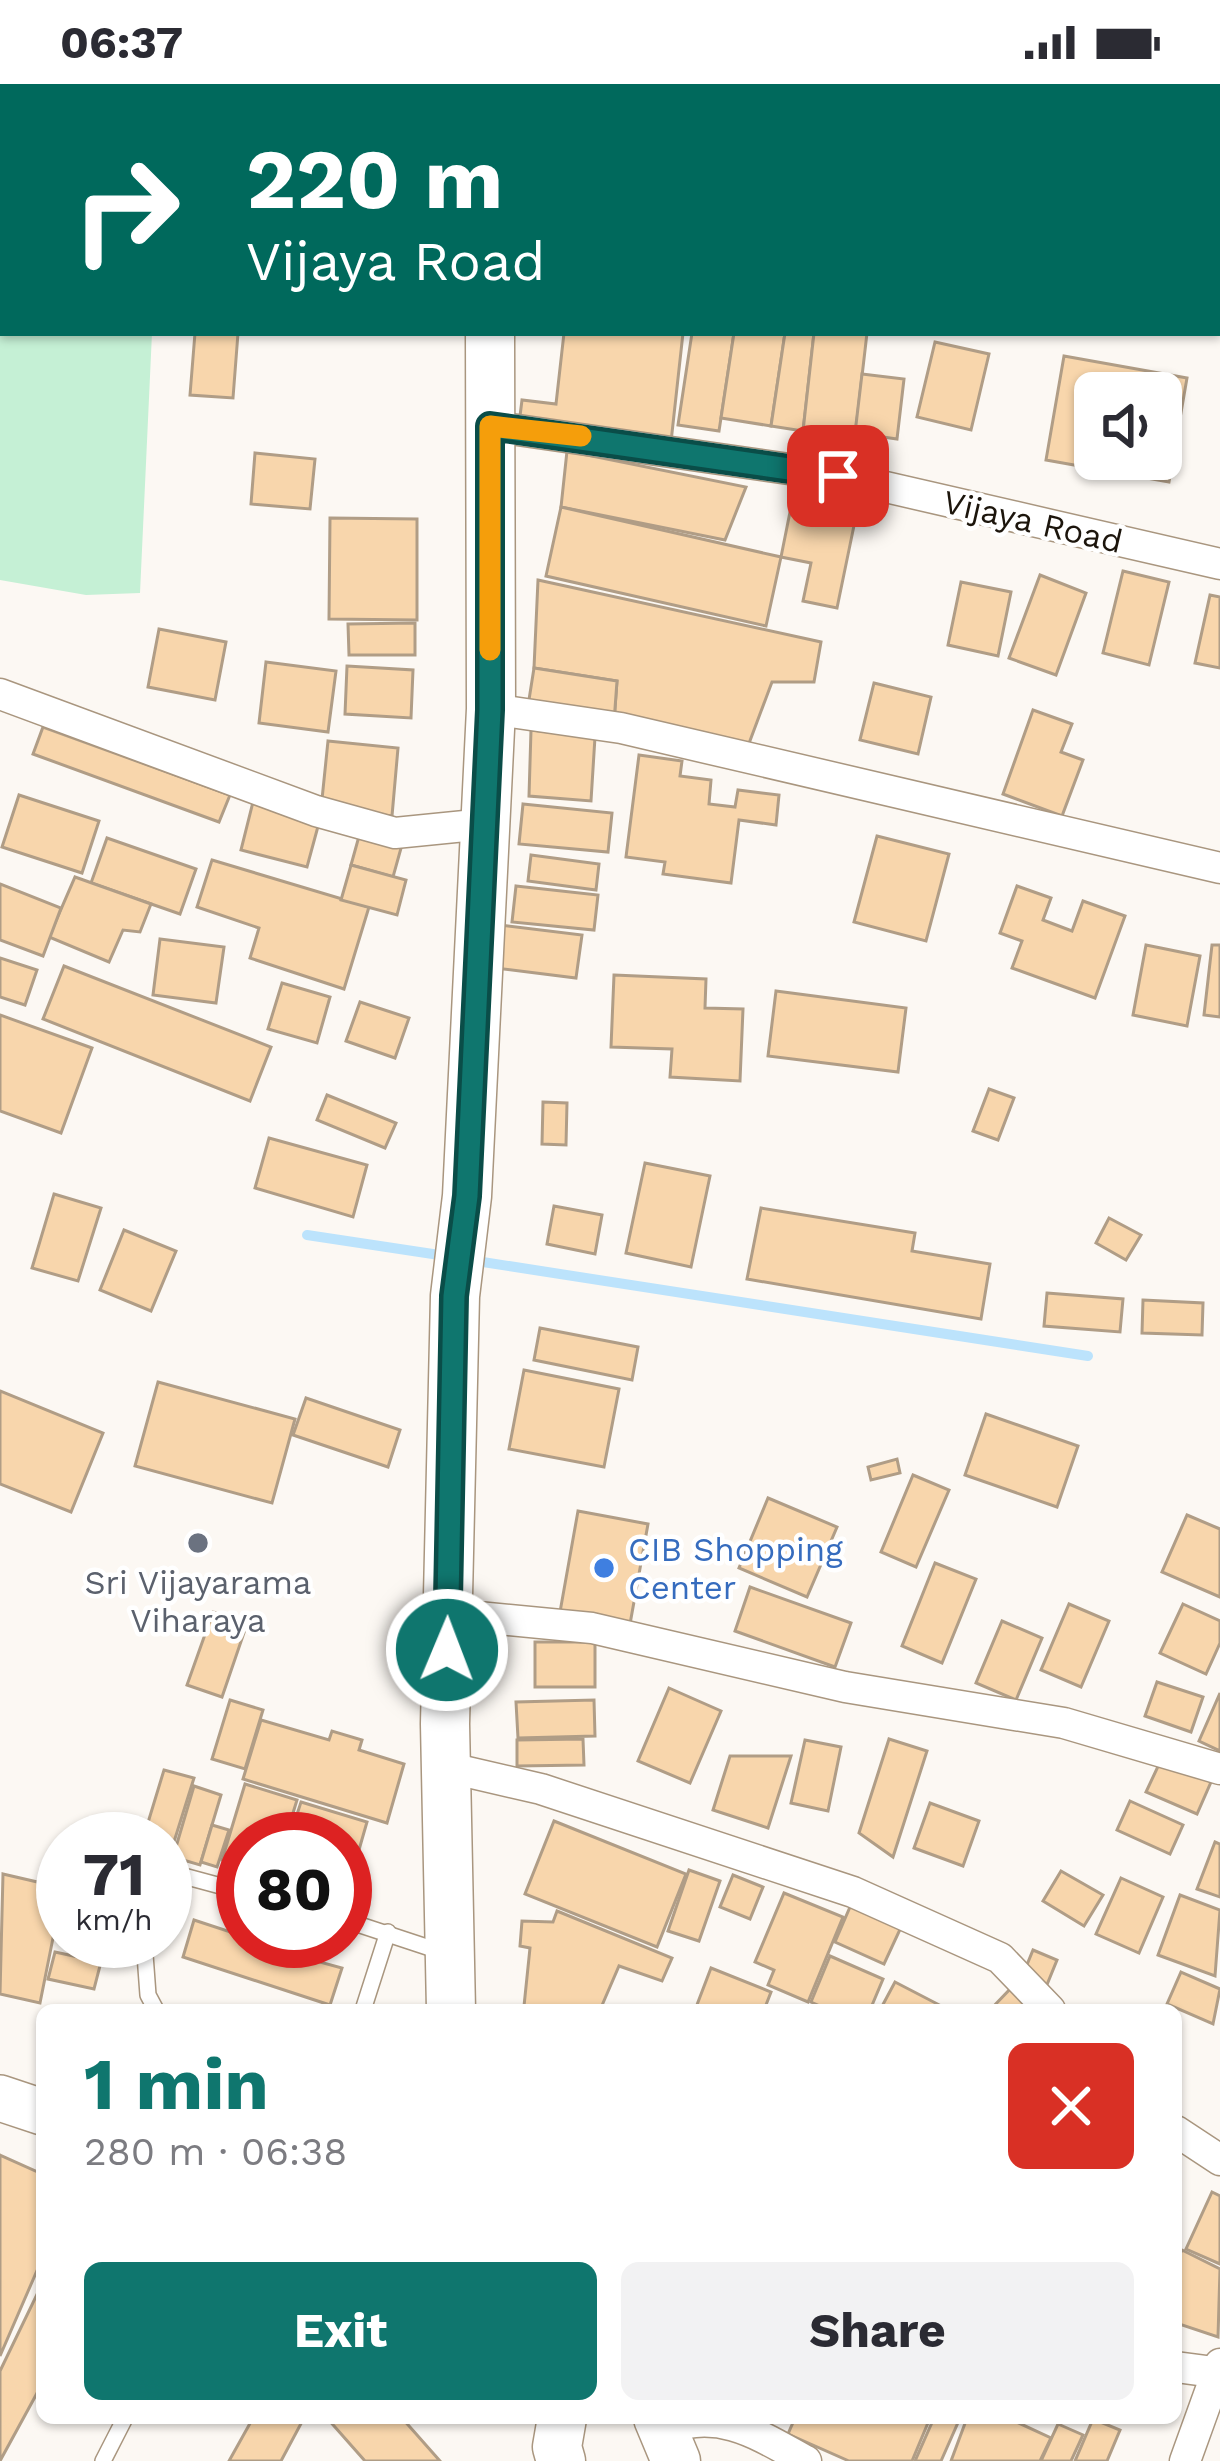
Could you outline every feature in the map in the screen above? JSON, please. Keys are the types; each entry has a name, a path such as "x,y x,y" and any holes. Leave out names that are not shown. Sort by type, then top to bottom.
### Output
{"highway":[{"path":"451,2004 446,1767 454,1296 467,1196 490,710 490,336"},
{"path":"452,1939 477,2004"}],"main road":[{"path":"0,2098 36,2110"}],"street":[{"name":"Vijaya Road","path":"490,426 838,476 1220,564"},
{"path":"0,694 316,811 395,833 485,824"},
{"path":"490,710 621,728 1220,868"},
{"path":"447,1614 592,1628 845,1687 1064,1723 1220,1769"},
{"path":"446,1767 581,1802 854,1892 1000,1958 1044,2004"},
{"path":"1182,2135 1220,2160"},
{"path":"1182,2367 1219,2370 1185,2461"},
{"path":"723,2424 806,2461"}],"lane":[{"path":"372,1928 452,1939"},
{"path":"365,2004 388,1932"},
{"path":"146,1968 153,2004"},
{"path":"103,2461 121,2424"}],"green space":[{"path":"0,336 152,336 140,593 86,595 0,580"}],"building":[{"path":"195,336 238,336 233,398 190,395"},
{"path":"564,336 683,336 671,442 519,424 522,400 556,404"},
{"path":"692,336 734,336 719,431 678,425"},
{"path":"734,336 785,336 771,426 721,418"},
{"path":"785,336 814,336 803,431 771,426"},
{"path":"814,336 867,336 853,454 806,448 803,431"},
{"path":"935,342 989,354 971,430 917,417"},
{"path":"1064,356 1153,372 1074,372 1074,465 1046,460"},
{"path":"862,374 904,379 897,439 855,433"},
{"path":"567,451 746,487 725,540 561,507"},
{"path":"255,453 315,459 310,509 251,504"},
{"path":"793,497 857,511 837,608 803,601 811,563 781,557"},
{"path":"561,507 781,557 766,626 546,576"},
{"path":"330,518 417,519 417,620 329,619"},
{"path":"1123,571 1169,582 1149,665 1103,653"},
{"path":"1040,575 1086,593 1056,675 1009,658"},
{"path":"538,580 821,642 814,682 772,682 748,746 614,722 617,681 534,668"},
{"path":"961,582 1011,592 998,656 948,645"},
{"path":"1210,595 1220,597 1220,668 1195,663"},
{"path":"415,623 415,655 349,655 348,624"},
{"path":"159,629 226,642 215,700 148,687"},
{"path":"266,662 336,671 328,732 259,723"},
{"path":"347,666 413,670 411,718 345,714"},
{"path":"534,668 617,681 614,722 528,706"},
{"path":"874,683 931,697 918,754 860,740"},
{"path":"1033,710 1072,724 1061,752 1083,760 1062,816 1003,794"},
{"path":"43,727 230,795 219,822 33,754"},
{"path":"531,730 595,737 591,801 529,796"},
{"path":"328,741 398,748 392,816 321,809"},
{"path":"639,755 682,761 680,776 711,780 709,804 735,807 738,790 779,795 776,825 739,820 731,883 663,874 665,862 626,857"},
{"path":"19,795 99,821 82,873 2,847"},
{"path":"253,802 320,819 307,867 241,850"},
{"path":"523,804 612,813 608,852 519,844"},
{"path":"361,829 403,841 393,877 351,865"},
{"path":"877,836 949,854 926,941 854,922"},
{"path":"107,838 196,869 180,914 91,883"},
{"path":"531,855 599,864 596,890 528,881"},
{"path":"212,860 369,907 344,989 250,958 259,928 197,907"},
{"path":"351,865 406,880 397,915 341,900"},
{"path":"75,877 151,904 140,932 123,930 109,962 49,937"},
{"path":"0,884 61,908 43,956 0,940"},
{"path":"516,886 598,895 594,930 512,922"},
{"path":"1017,886 1051,898 1043,920 1072,931 1083,901 1125,916 1095,998 1012,968 1022,941 1000,933"},
{"path":"500,925 582,935 576,978 495,968"},
{"path":"160,939 224,947 216,1003 153,995"},
{"path":"1146,945 1200,956 1187,1026 1133,1015"},
{"path":"1212,945 1220,945 1220,1017 1204,1015"},
{"path":"0,958 37,970 25,1005 0,997"},
{"path":"64,966 271,1047 250,1101 43,1019"},
{"path":"614,975 706,979 705,1008 743,1009 740,1081 670,1077 672,1049 611,1047"},
{"path":"282,983 330,997 317,1043 268,1029"},
{"path":"776,991 906,1008 898,1072 768,1056"},
{"path":"360,1002 409,1018 395,1058 346,1041"},
{"path":"0,1015 92,1048 61,1133 0,1111"},
{"path":"989,1089 1014,1098 998,1140 973,1131"},
{"path":"327,1095 396,1123 385,1148 317,1120"},
{"path":"543,1102 567,1103 566,1145 542,1144"},
{"path":"269,1138 367,1165 353,1217 255,1188"},
{"path":"645,1163 710,1176 691,1267 626,1253"},
{"path":"54,1194 101,1208 78,1281 32,1268"},
{"path":"554,1206 602,1215 595,1254 547,1244"},
{"path":"761,1208 915,1233 912,1251 990,1264 981,1319 747,1279"},
{"path":"1109,1218 1141,1235 1126,1260 1096,1243"},
{"path":"124,1230 176,1251 151,1311 100,1290"},
{"path":"1047,1293 1123,1299 1120,1332 1044,1326"},
{"path":"1143,1300 1203,1303 1202,1335 1142,1333"},
{"path":"540,1328 638,1347 632,1380 534,1360"},
{"path":"524,1370 619,1389 604,1467 509,1449"},
{"path":"158,1382 295,1419 272,1503 135,1466"},
{"path":"0,1391 103,1433 71,1512 0,1484"},
{"path":"306,1398 400,1430 388,1467 293,1435"},
{"path":"986,1414 1078,1446 1057,1507 965,1475"},
{"path":"897,1459 900,1473 871,1480 868,1467"},
{"path":"913,1475 949,1490 916,1567 881,1552"},
{"path":"768,1498 837,1527 807,1597 739,1568"},
{"name":"CIB Shopping Center","path":"578,1511 648,1524 630,1624 560,1612"},
{"path":"1187,1515 1220,1529 1220,1597 1162,1572"},
{"path":"935,1563 976,1579 942,1663 902,1646"},
{"path":"750,1587 851,1623 835,1667 735,1631"},
{"path":"1069,1604 1109,1621 1081,1687 1041,1670"},
{"path":"1183,1604 1220,1621 1220,1643 1206,1674 1160,1653"},
{"path":"213,1612 247,1624 222,1697 187,1685"},
{"path":"1002,1621 1042,1638 1016,1700 976,1683"},
{"path":"535,1642 595,1642 595,1687 535,1687"},
{"path":"1157,1682 1203,1697 1191,1732 1145,1716"},
{"path":"669,1688 721,1711 690,1783 638,1761"},
{"path":"1220,1693 1220,1751 1199,1741"},
{"path":"230,1700 263,1710 245,1769 212,1759"},
{"path":"594,1700 595,1736 518,1738 516,1702"},
{"path":"261,1720 329,1740 332,1731 362,1740 359,1750 404,1764 387,1823 372,1818 372,1812 351,1812 243,1779"},
{"path":"583,1739 584,1765 517,1766 517,1740"},
{"path":"889,1739 927,1751 893,1857 859,1833"},
{"path":"805,1740 841,1747 828,1811 791,1803"},
{"path":"730,1756 791,1756 768,1828 713,1810"},
{"path":"1161,1760 1211,1782 1197,1814 1146,1792"},
{"path":"164,1770 194,1778 183,1812 151,1812"},
{"path":"245,1784 297,1800 293,1812 237,1812"},
{"path":"194,1786 221,1795 200,1865 192,1863 192,1812 186,1812"},
{"path":"1130,1801 1183,1825 1170,1854 1117,1830"},
{"path":"301,1802 334,1812 298,1812"},
{"path":"930,1803 979,1821 963,1866 914,1848"},
{"path":"554,1821 686,1874 657,1947 525,1894"},
{"path":"212,1825 216,1826 216,1867 201,1862"},
{"path":"1215,1842 1220,1844 1220,1897 1197,1889"},
{"path":"689,1870 720,1881 699,1941 668,1931"},
{"path":"1061,1871 1103,1895 1084,1926 1043,1901"},
{"path":"3,1874 36,1882 36,1968 47,1968 40,2003 0,1994"},
{"path":"733,1875 763,1887 750,1919 720,1907"},
{"path":"1121,1878 1163,1897 1139,1953 1096,1934"},
{"path":"784,1893 843,1917 808,2002 768,1985 774,1970 755,1962"},
{"path":"1180,1895 1220,1910 1215,1976 1158,1955"},
{"path":"853,1900 903,1923 884,1964 835,1942"},
{"path":"557,1911 672,1958 662,1981 619,1966 603,2004 524,2004 530,1948 520,1946 522,1921 553,1922"},
{"path":"194,1920 216,1927 216,1968 192,1960"},
{"path":"1033,1950 1057,1960 1046,1987 1022,1977"},
{"path":"830,1956 883,1979 873,2004 811,2002"},
{"path":"51,1968 99,1968 94,1989 48,1979"},
{"path":"217,1968 342,1968 327,2004"},
{"path":"711,1968 771,1992 766,2004 697,2004"},
{"path":"1181,1972 1220,1989 1213,2024 1182,2011 1182,2004 1167,2004"},
{"path":"895,1982 937,2004 883,2004"},
{"path":"1015,1984 1035,2004 996,2004"},
{"path":"0,2155 36,2171 36,2273 0,2356"},
{"path":"1212,2192 1220,2196 1220,2264 1186,2249"},
{"path":"1182,2250 1220,2269 1218,2337 1182,2325"},
{"path":"36,2296 36,2395 0,2461 0,2371"},
{"path":"250,2424 301,2424 281,2461 229,2461"},
{"path":"332,2424 407,2424 440,2461 365,2461"},
{"path":"792,2424 927,2424 912,2461 849,2461 788,2434"},
{"path":"931,2424 957,2424 941,2461 915,2461"},
{"path":"965,2424 1021,2424 1051,2438 1040,2461 951,2461"},
{"path":"1058,2424 1083,2435 1071,2461 1041,2461"},
{"path":"1091,2424 1120,2430 1107,2461 1075,2461"}],"waterway":[{"path":"307,1235 446,1256"},
{"path":"470,1260 1088,1356"}],"slow traffic":[{"path":"490,650 490,426 581,436"}],"place":[{"name":"Sri Vijayarama Viharaya","path":"198,1543"},
{"name":"CIB Shopping Center","path":"604,1568"}],"route":[{"path":"447,1650 454,1296 467,1196 490,710 490,426 565,433 838,476"}]}
